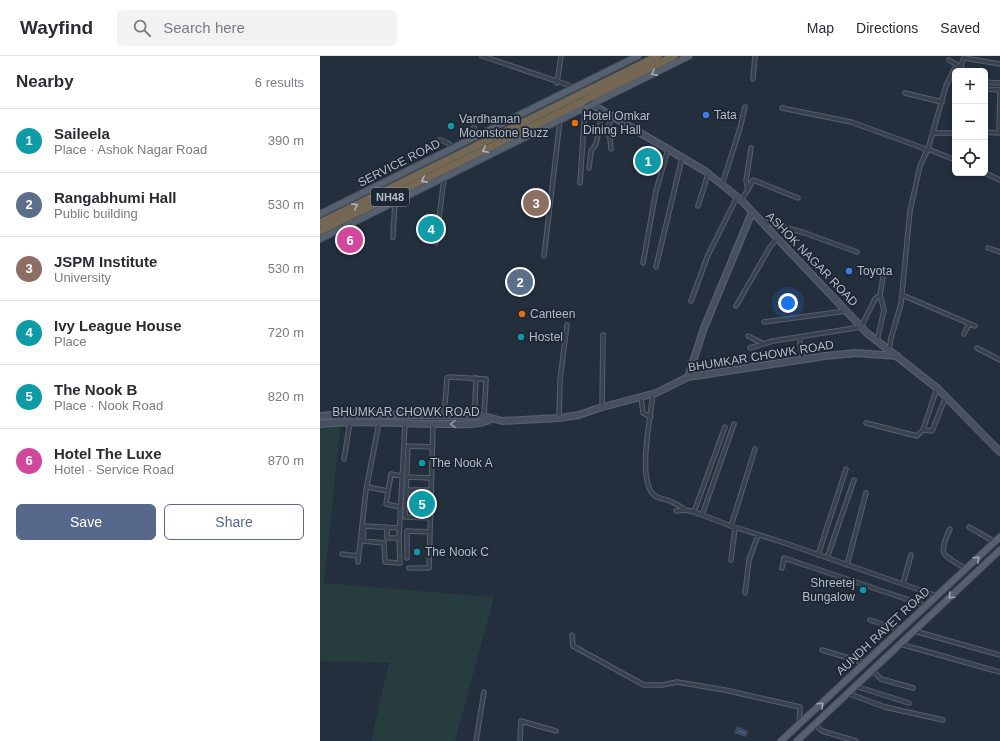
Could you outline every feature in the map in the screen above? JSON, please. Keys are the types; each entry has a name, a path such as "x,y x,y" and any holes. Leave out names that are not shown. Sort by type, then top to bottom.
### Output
{"highway":[{"name":"NH48","path":"589,98 658,56"},
{"name":"NH48","path":"320,231 674,56"},
{"name":"NH48","path":"320,223 581,102"}],"main road":[{"name":"SERVICE ROAD","path":"320,214 638,56"},
{"path":"320,239 560,120 581,102 589,98 689,56"},
{"name":"AUNDH RAVET ROAD","path":"781,741 998,539"},
{"name":"AUNDH RAVET ROAD","path":"797,741 1000,550"}],"street":[{"path":"482,56 557,83 574,87"},
{"path":"557,83 561,56"},
{"path":"753,79 755,56"},
{"path":"889,351 902,295 910,211 920,166 928,150 949,80 954,69 960,66 964,57 1000,64"},
{"path":"949,60 960,66"},
{"path":"988,82 1000,84"},
{"name":"ASHOK NAGAR ROAD","path":"574,87 604,112 708,174 739,198 861,327 876,341 946,396 1000,452"},
{"path":"988,89 1000,90 999,133 988,132"},
{"path":"905,93 942,102"},
{"path":"580,183 581,102"},
{"path":"722,185 745,107"},
{"path":"782,108 851,122 952,159"},
{"path":"589,168 591,151 596,144 604,112"},
{"path":"611,149 610,140 606,130 613,117"},
{"path":"544,256 560,120"},
{"path":"474,127 478,135"},
{"path":"933,132 952,133"},
{"path":"440,140 448,143 453,148"},
{"path":"748,190 746,181 751,148"},
{"path":"643,263 656,192 668,149"},
{"path":"656,267 682,158"},
{"path":"698,206 708,174"},
{"path":"988,174 1000,180"},
{"path":"436,244 444,178"},
{"path":"691,300 708,255 739,198 748,190 753,180 798,198"},
{"path":"394,237 395,202"},
{"path":"688,377 704,328 752,212"},
{"path":"760,220 805,233 857,252"},
{"path":"736,306 770,247 777,239"},
{"path":"988,248 1000,252"},
{"path":"876,341 884,310 880,295 883,277"},
{"path":"750,348 762,343 861,327 875,299 880,295"},
{"path":"902,295 975,326"},
{"path":"764,322 847,311"},
{"path":"964,334 969,324"},
{"path":"559,418 560,380 567,325"},
{"path":"602,407 603,335"},
{"path":"748,336 762,343"},
{"path":"800,337 803,359"},
{"path":"977,348 1000,360"},
{"name":"BHUMKAR CHOWK ROAD","path":"320,416 343,414 405,416 444,414 484,416 491,419 502,420 559,418 579,415 602,407 653,394 688,377 803,359 856,353 897,356"},
{"path":"476,378 475,404 472,411 444,414 447,378 476,378 486,379 484,416 482,424"},
{"path":"866,423 913,436 919,435 923,430 937,388"},
{"path":"653,394 651,417 644,456 646,479 655,496 672,502 686,510 735,528 758,534 937,596"},
{"path":"923,430 932,431 946,396"},
{"path":"641,397 643,413 651,417"},
{"path":"405,416 405,517 430,518"},
{"name":"BHUMKAR CHOWK ROAD","path":"320,424 350,422 433,425 482,424 491,419"},
{"path":"344,459 350,422"},
{"path":"358,562 367,487 378,423"},
{"path":"702,515 734,424"},
{"path":"409,568 429,568 433,425"},
{"path":"694,512 725,427"},
{"path":"399,528 364,526 363,541 384,543 384,562 400,563 400,507 408,446 433,447"},
{"path":"731,526 755,449"},
{"path":"818,555 846,469"},
{"path":"400,507 386,504 392,474 432,478"},
{"path":"827,558 854,480"},
{"path":"367,487 388,491"},
{"path":"406,490 431,490"},
{"path":"847,566 866,493"},
{"path":"676,511 686,510"},
{"path":"969,526 998,539"},
{"path":"387,527 387,538 400,538"},
{"path":"731,560 735,528"},
{"path":"950,529 942,545 942,551 945,556 966,569"},
{"path":"407,558 407,531 430,532"},
{"path":"744,593 749,560 758,534"},
{"path":"342,554 358,556"},
{"path":"902,584 912,555"},
{"path":"782,568 784,558 927,606"},
{"path":"870,620 900,630"},
{"path":"914,631 1000,654"},
{"path":"572,635 573,646 577,649 644,686 677,682 725,690 800,707 799,723"},
{"path":"900,644 1000,672"},
{"path":"822,650 865,663"},
{"path":"872,670 881,679 913,688"},
{"path":"855,686 909,703"},
{"path":"476,741 484,692"},
{"path":"847,693 884,707 943,720"},
{"path":"520,741 521,721 556,731"},
{"path":"814,724 822,731 847,740 856,741"}],"green space":[{"path":"341,422 324,583 494,597 455,741 371,741 389,663 320,661 320,425"}],"water":[{"path":"737,726 748,731 746,737 734,733"}],"place":[{"name":"Tata","path":"706,115"},
{"name":"Hotel Omkar Dining Hall","path":"575,123"},
{"name":"Vardhaman Moonstone Buzz","path":"451,126"},
{"name":"Saileela","path":"648,161"},
{"name":"JSPM Institute","path":"536,203"},
{"name":"Ivy League House","path":"431,229"},
{"name":"Hotel The Luxe","path":"350,240"},
{"name":"Toyota","path":"849,271"},
{"name":"Rangabhumi Hall","path":"520,282"},
{"name":"Canteen","path":"522,314"},
{"name":"Hostel","path":"521,337"},
{"name":"The Nook A","path":"422,463"},
{"name":"The Nook B","path":"422,504"},
{"name":"The Nook C","path":"417,552"},
{"name":"Shreetej Bungalow","path":"863,590"}]}
